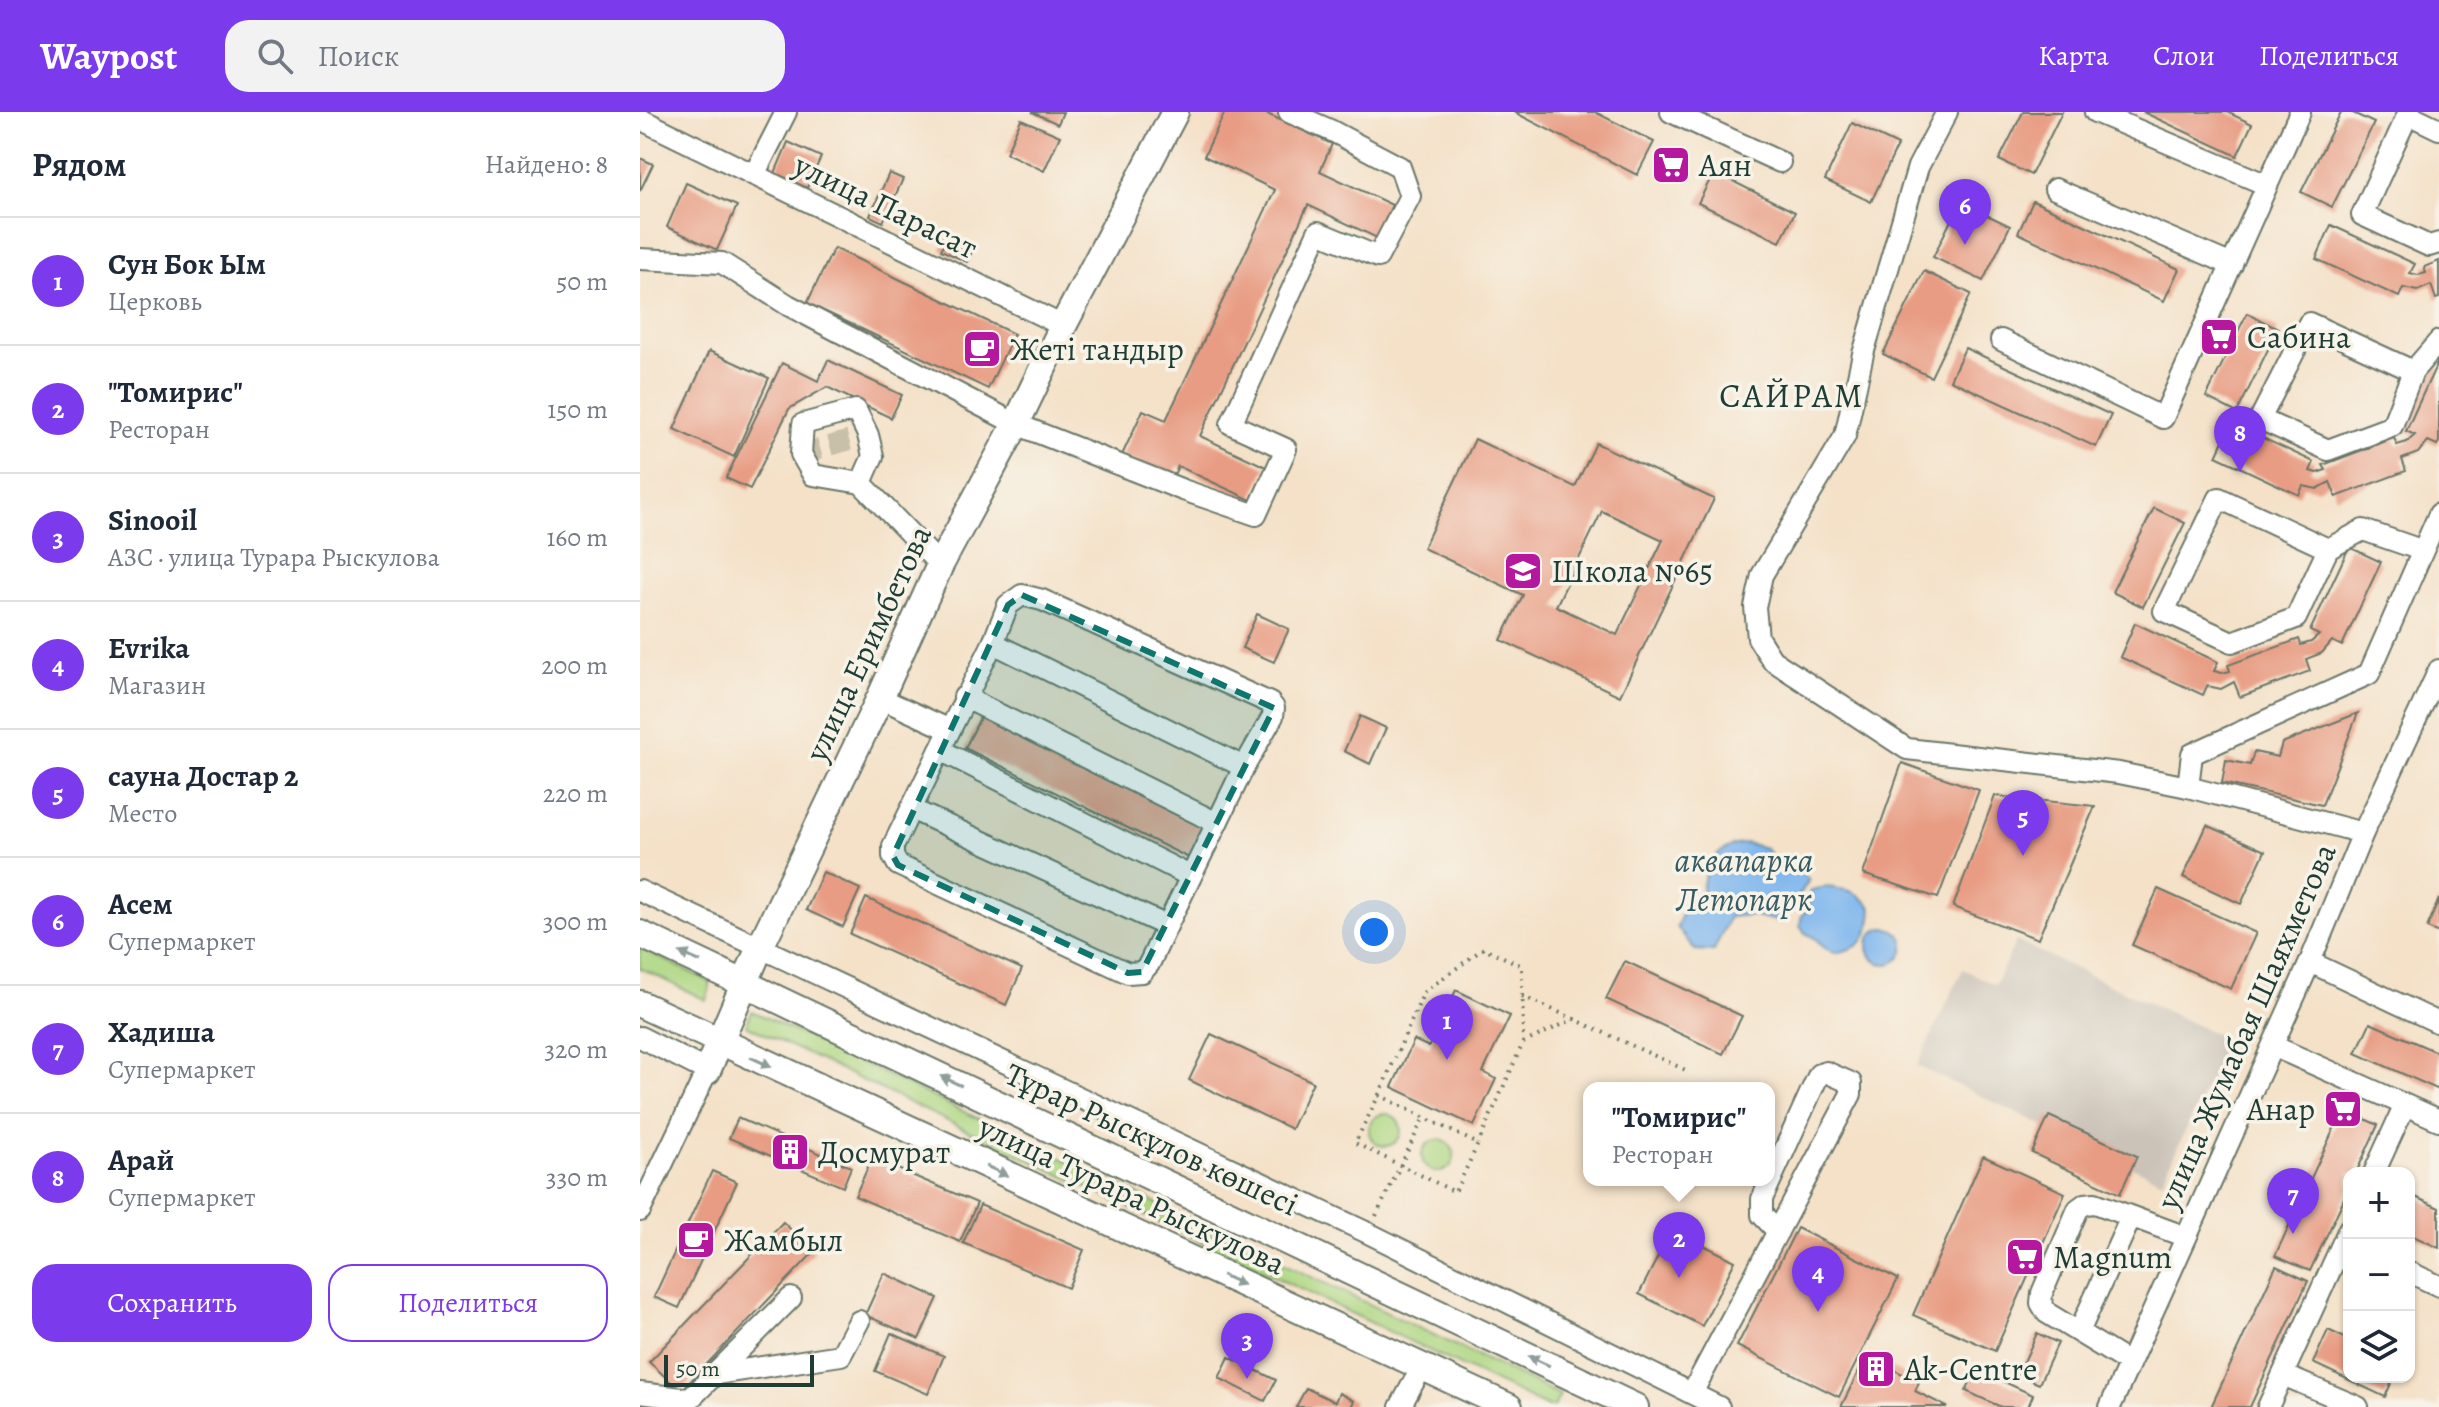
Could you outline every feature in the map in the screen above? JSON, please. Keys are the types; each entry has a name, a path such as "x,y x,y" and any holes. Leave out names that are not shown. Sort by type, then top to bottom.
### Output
{"main road":[{"name":"улица Еримбетова","path":"707,1071 760,947 880,698 940,565 1016,424 1063,326 1175,112"},
{"name":"Тұрар Рыскұлов көшесі","path":"640,934 1589,1397 1635,1407"},
{"name":"улица Турара Рыскулова","path":"640,1004 1509,1407"}],"street":[{"path":"754,175 786,112"},
{"path":"640,259 722,263 788,305 1016,424 1183,490 1256,515 1286,449 1231,424 1318,232 1378,257 1410,196 1400,167 1289,112"},
{"path":"1671,112 1780,162"},
{"path":"1947,112 1918,167 1863,354 1845,436 1762,575 1755,607 1758,638 1772,660 1907,749 2119,773 2188,787 2363,833"},
{"path":"2095,112 2267,185"},
{"path":"2001,340 2163,418 2300,112"},
{"path":"2439,129 2406,113 2362,215 2429,246 2439,243"},
{"name":"улица Парасат","path":"640,119 1063,326"},
{"path":"2055,189 2232,265"},
{"path":"2413,371 2309,323 2260,419 2328,450 2392,426 2413,371 2439,341"},
{"path":"861,483 940,565"},
{"path":"2328,549 2219,498 2164,611 2232,642 2296,618 2328,549 2363,530 2421,550"},
{"path":"2188,787 2192,754 2369,674 2439,514"},
{"path":"1022,595 1042,600 1270,703 1274,708 1273,716 1244,767 1149,964 1142,972 1128,973 898,865 893,856 893,846 993,643 1008,605 1022,595"},
{"path":"993,643 1244,767"},
{"name":"улица Жумабая Шаяхметова","path":"2110,1407 2273,1046 2363,833 2439,670"},
{"path":"964,697 1217,823"},
{"path":"880,698 948,729"},
{"path":"940,750 1190,876"},
{"path":"911,809 1167,926"},
{"path":"640,891 1368,1233 1719,1407"},
{"path":"2310,962 2439,1023"},
{"path":"640,1037 707,1071"},
{"path":"2273,1046 2439,1120"},
{"name":"улица Еримбетова","path":"640,1211 707,1071"},
{"path":"1692,1393 1851,1094 1851,1083 1826,1072 1819,1074 1775,1170"},
{"path":"2377,1167 2405,1105"},
{"path":"1768,1186 1762,1199 1762,1215 1778,1232"},
{"path":"2129,1363 2047,1313 2041,1303 2042,1293 2078,1209 2095,1203 2186,1237"},
{"path":"2079,1332 2131,1217"},
{"path":"2268,1407 2343,1248"},
{"path":"2415,1275 2439,1286"},
{"path":"640,1393 690,1399 791,1298"},
{"path":"716,1374 841,1355 859,1321"},
{"path":"1400,1407 1422,1367"},
{"path":"2283,1375 2358,1407"}],"path":[{"path":"1484,948 1522,966 1523,1043 1455,1192 1355,1143 1424,992 1484,948"},
{"path":"1522,996 1690,1072"},
{"path":"1523,1043 1574,1019"},
{"path":"1379,1095 1478,1144"},
{"path":"1368,1233 1424,1117"}],"highlighted area":[{"path":"1022,595 1274,708 1142,972 1128,973 898,865 893,856 1008,605"}],"shaded area":[{"path":"2016,941 2228,1040 2162,1181 1917,1066 1963,969 1995,985"}],"green space":[{"path":"640,948 711,982 706,1000 640,968"},
{"path":"752,1011 1560,1395 1554,1407 1548,1407 746,1025"},
{"path":"1385,1114 1396,1119 1401,1130 1396,1141 1385,1146 1374,1141 1369,1130 1374,1119"},
{"path":"1438,1140 1449,1145 1454,1156 1449,1167 1438,1172 1427,1167 1422,1156 1427,1145"}],"water":[{"name":"аквапарка Летопарк","path":"1746,843 1765,848 1780,867 1799,870 1809,880 1782,922 1751,915 1729,917 1714,951 1695,950 1677,927 1683,911 1700,903 1706,871 1716,856 1734,845"},
{"path":"1826,887 1852,892 1872,908 1866,936 1857,946 1837,953 1805,933 1800,925 1802,915 1809,907 1811,890"},
{"path":"1886,928 1899,933 1904,946 1899,959 1886,964 1873,959 1868,946 1873,933"}],"building":[{"path":"1032,112 1063,112 1058,124"},
{"path":"1225,112 1263,112 1332,144 1320,171 1392,205 1377,238 1308,205 1200,436 1266,467 1251,500 1178,466 1172,479 1122,455 1143,410 1166,420 1275,190 1204,156"},
{"path":"1514,112 1595,112 1654,142 1637,175"},
{"path":"2023,112 2062,112 2031,175 1999,160"},
{"path":"2143,112 2227,112 2252,124 2237,156"},
{"path":"2341,112 2351,112 2374,123 2332,207 2301,192"},
{"path":"1021,119 1060,136 1044,171 1006,153"},
{"path":"1852,123 1898,145 1871,202 1825,180"},
{"path":"788,142 821,157 807,188 775,173"},
{"path":"640,158 653,164 640,191"},
{"path":"1714,172 1795,212 1780,242 1698,203"},
{"path":"889,173 903,179 883,222 870,216"},
{"path":"686,183 737,206 717,250 667,227"},
{"path":"2033,201 2179,269 2164,301 2018,233"},
{"path":"1960,202 2010,226 1983,281 1933,257"},
{"path":"2331,225 2415,264 2410,273 2426,273 2424,267 2439,261 2439,298 2436,299 2431,285 2417,291 2403,288 2399,297 2316,259"},
{"path":"948,236 974,247 967,262 941,250"},
{"path":"834,248 1014,334 988,389 807,303"},
{"path":"1924,271 1971,294 1931,377 1883,354"},
{"path":"2247,313 2278,329 2237,413 2206,397"},
{"path":"1965,348 2111,415 2096,447 1950,380"},
{"path":"709,351 769,378 734,457 674,429"},
{"path":"2439,359 2439,442 2437,445 2428,441 2418,453 2402,459 2406,471 2336,497 2330,482 2317,489 2303,486 2299,495 2216,456 2231,423 2314,462 2310,471 2317,473 2326,470 2323,465 2394,438 2397,445 2407,442 2415,435 2406,431"},
{"path":"828,360 902,395 891,418 827,387 789,409 750,489 726,478 782,363 818,381"},
{"name":"Школа №65","path":"1475,439 1575,487 1596,443 1714,499 1620,696 1501,640 1523,595 1423,548","holes":["1602,511 1663,540 1617,635 1556,606"]},
{"path":"2154,508 2185,523 2143,607 2112,592"},
{"path":"2349,547 2381,562 2342,646 2332,641 2322,653 2306,659 2310,671 2240,697 2234,682 2221,689 2207,686 2203,695 2120,657 2135,623 2218,662 2214,671 2222,673 2230,671 2228,665 2299,639 2301,645 2311,642 2319,635 2310,631"},
{"path":"1257,614 1289,629 1274,662 1242,648"},
{"path":"2358,713 2322,805 2222,783 2226,760 2250,765 2254,752 2278,757 2282,743"},
{"path":"982,714 1210,826 1193,860 965,748"},
{"path":"1360,716 1386,728 1370,764 1344,751"},
{"path":"1902,763 1979,790 1938,898 1863,874"},
{"path":"1995,796 2095,806 2038,939 1953,907"},
{"path":"2207,825 2265,851 2241,904 2183,877"},
{"path":"823,872 860,889 843,927 806,910"},
{"path":"2158,889 2256,933 2231,989 2132,945"},
{"path":"866,898 1022,969 1006,1005 850,934"},
{"path":"2439,899 2439,933 2427,928"},
{"path":"1625,961 1742,1016 1723,1054 1606,999"},
{"path":"1456,990 1510,1016 1483,1072 1496,1079 1474,1126 1392,1087 1414,1040 1429,1047"},
{"path":"2370,1023 2439,1053 2439,1090 2356,1053"},
{"path":"1211,1034 1313,1082 1291,1129 1189,1080"},
{"path":"2343,1109 2378,1125 2359,1167 2343,1167 2343,1201 2310,1271 2275,1256"},
{"path":"2049,1116 2137,1156 2120,1194 2032,1153"},
{"name":"Досмурат","path":"738,1118 851,1167 843,1187 729,1138"},
{"path":"1983,1156 2065,1193 1995,1351 1913,1315"},
{"path":"872,1158 977,1203 960,1242 855,1196"},
{"name":"Жамбыл","path":"712,1171 737,1182 679,1308 654,1297"},
{"path":"2415,1197 2439,1208 2439,1248 2415,1237"},
{"path":"980,1205 1084,1250 1068,1288 963,1243"},
{"path":"783,1222 814,1252 681,1391 649,1362"},
{"path":"1797,1228 1898,1279 1839,1397 1737,1346"},
{"path":"1672,1229 1735,1261 1702,1326 1639,1294"},
{"path":"2276,1266 2308,1281 2250,1407 2211,1407"},
{"path":"884,1273 938,1298 919,1339 865,1315"},
{"path":"2328,1330 2343,1337 2343,1377 2313,1363"},
{"path":"891,1333 944,1356 928,1394 875,1371"},
{"path":"2037,1333 2058,1343 2039,1384 2018,1375"},
{"name":"Ak-Centre","path":"1866,1356 1919,1382 1915,1391 1947,1407 1841,1407"},
{"path":"1229,1357 1276,1380 1265,1401 1219,1378"},
{"path":"1976,1369 2033,1395 2028,1407 2001,1407 1966,1391"},
{"path":"2355,1383 2391,1383 2385,1397"},
{"path":"1306,1388 1335,1402 1339,1393 1354,1401 1351,1407 1296,1407"}],"tunnel":[{"path":"801,454 868,435"}],"place":[{"name":"Аян","path":"1671,165"},
{"name":"Асем","path":"1965,245"},
{"name":"Сабина","path":"2219,337"},
{"name":"Жеті тандыр","path":"982,349"},
{"name":"Арай","path":"2240,472"},
{"name":"Школа №65","path":"1523,571"},
{"name":"сауна Достар 2","path":"2023,856"},
{"name":"Сун Бок Ым","path":"1447,1060"},
{"name":"Анар","path":"2343,1109"},
{"name":"Досмурат","path":"790,1152"},
{"name":"Хадиша","path":"2293,1234"},
{"name":"Жамбыл","path":"696,1240"},
{"name":"Magnum","path":"2025,1257"},
{"name":"\"Томирис\"","path":"1679,1278"},
{"name":"Evrika","path":"1818,1312"},
{"name":"Ak-Centre","path":"1876,1369"},
{"name":"Sinooil","path":"1247,1379"}],"district":[{"name":"САЙРАМ","path":"1792,395"}]}
